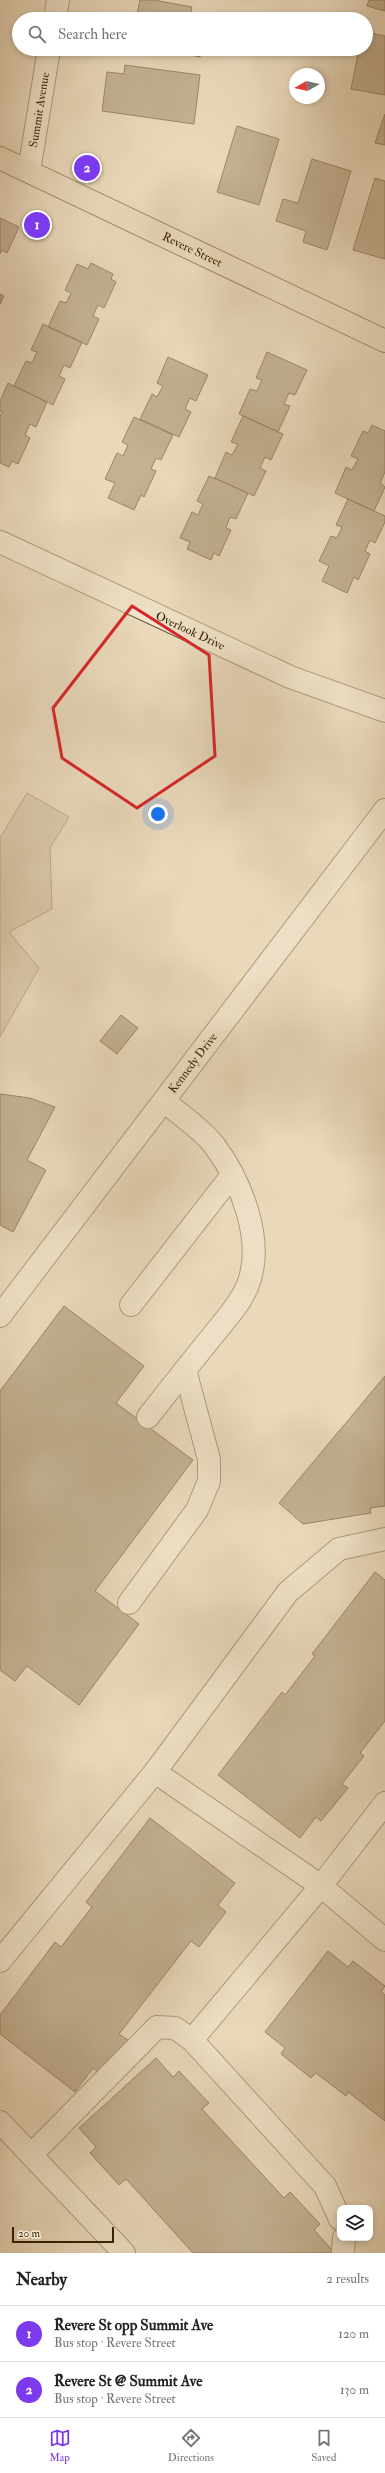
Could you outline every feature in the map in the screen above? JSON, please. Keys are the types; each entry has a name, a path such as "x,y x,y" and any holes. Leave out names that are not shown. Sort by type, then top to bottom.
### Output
{"main road":[{"name":"Revere Street","path":"0,158 385,341"}],"street":[{"path":"56,12 58,0"},
{"name":"Summit Avenue","path":"29,171 49,56"},
{"name":"Overlook Drive","path":"0,542 290,677 385,711"},
{"name":"Kennedy Drive","path":"0,1316 385,810"},
{"path":"148,1417 241,1300 253,1272 253,1243 250,1226 232,1175 213,1144 164,1101"},
{"path":"130,1305 232,1175"},
{"path":"129,1603 197,1510 209,1481 209,1459 185,1370"},
{"path":"0,1961 155,1772 288,1592 339,1549 385,1539"},
{"path":"155,1772 321,1886 385,1940"},
{"path":"192,2040 321,1886 385,1804"},
{"path":"31,2155 158,2026 175,2028 192,2040 326,2186 337,2212"},
{"path":"0,2122 124,2253"},
{"path":"343,2253 344,2241"}],"highlighted area":[{"path":"132,606 209,655 215,756 137,808 62,758 53,708"}],"shaded area":[{"path":"27,793 69,817 50,848 52,909 9,932 39,968 0,1037 0,838"}],"building":[{"path":"140,0 154,0 192,7 191,12 137,12"},
{"path":"369,0 385,0 385,11 367,6"},
{"path":"373,33 385,36 385,95 351,89 358,56 373,56"},
{"path":"125,65 200,75 194,124 102,111 107,72 124,74"},
{"path":"385,114 385,145 375,143"},
{"path":"237,126 279,139 259,205 217,192"},
{"path":"312,159 351,171 327,250 303,242 306,231 276,221 283,199 298,203"},
{"path":"375,178 385,181 385,259 353,250"},
{"path":"0,218 19,227 7,253 2,250 0,254"},
{"path":"91,263 113,274 111,279 116,282 104,308 98,305 93,316 99,319 87,345 48,327 60,301 66,303 71,293 65,290 77,264 88,269"},
{"path":"0,294 4,296 0,304"},
{"path":"43,324 82,342 70,368 64,365 59,376 65,379 53,405 14,386 26,361 32,363 37,352 31,350"},
{"path":"267,352 307,370 295,395 289,393 284,404 290,406 278,432 239,414 250,389 257,391 262,380 256,378"},
{"path":"168,357 208,375 196,401 190,398 185,409 191,412 179,437 140,419 152,394 157,397 163,386 157,383"},
{"path":"8,383 47,402 36,427 30,424 25,435 30,438 18,464 12,461 9,467 0,463 0,417 2,412 0,411 0,401"},
{"path":"243,416 283,434 271,460 265,457 260,468 266,471 254,496 215,478 226,452 232,455 238,444 231,442"},
{"path":"134,417 173,435 161,460 156,458 151,469 156,471 144,497 141,495 134,510 108,498 115,483 105,479 117,453 123,456 128,445 122,442"},
{"path":"372,425 385,431 385,472 380,483 385,487 374,511 335,493 346,467 352,470 358,459 351,456 363,431 368,433"},
{"path":"209,476 248,493 236,519 230,517 226,528 231,530 219,556 214,553 211,560 187,549 190,542 180,538 192,512 198,515 203,504 197,501"},
{"path":"348,499 385,516 385,522 375,543 370,540 365,551 370,554 358,580 354,577 347,593 322,581 329,566 319,561 331,536 337,538 342,527 336,525"},
{"path":"121,1015 138,1028 117,1054 100,1041"},
{"path":"0,1094 30,1098 55,1107 27,1160 46,1170 13,1232 0,1225"},
{"path":"64,1306 144,1366 116,1403 193,1460 95,1591 139,1624 79,1705 27,1666 15,1681 0,1670 0,1391"},
{"path":"385,1376 385,1506 370,1508 371,1513 303,1524 279,1503"},
{"path":"375,1572 385,1580 385,1721 360,1753 364,1756 342,1784 348,1788 321,1821 316,1817 300,1838 218,1775 282,1692 285,1695 315,1656 312,1654"},
{"path":"150,1818 235,1883 218,1905 226,1912 199,1947 191,1941 119,2034 128,2040 102,2075 93,2068 75,2092 0,2034 0,2015 55,1942 61,1947 92,1907 86,1902"},
{"path":"328,1951 348,1967 353,1961 385,1986 381,1992 385,1995 385,2121 348,2092 346,2096 316,2073 311,2078 281,2054 285,2048 265,2032"},
{"path":"156,2058 173,2077 179,2071 209,2103 202,2109 284,2198 290,2192 320,2224 314,2230 334,2252 193,2253 126,2179 119,2185 90,2153 96,2147 79,2128"}],"place":[{"name":"Revere St @ Summit Ave","path":"87,168"},
{"name":"Revere St opp Summit Ave","path":"37,225"}]}
